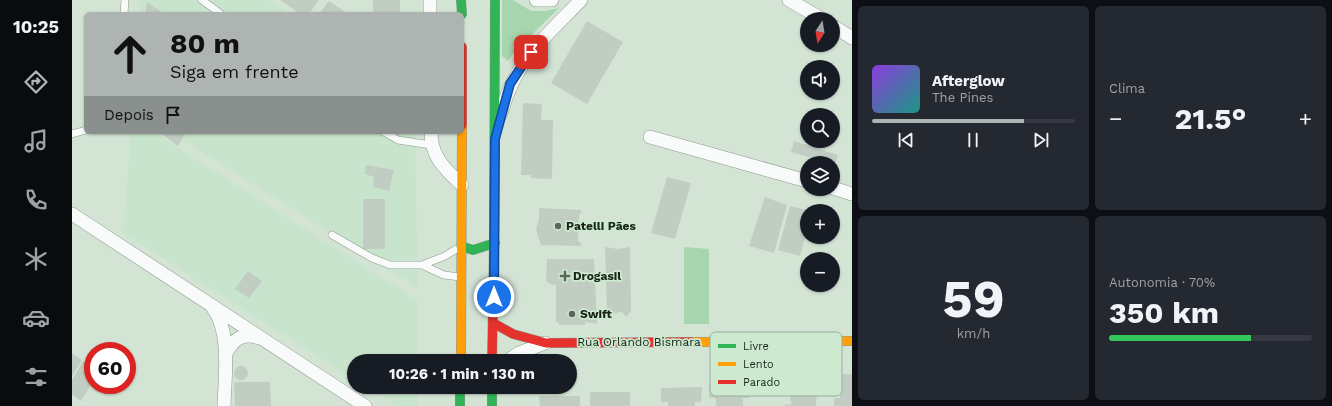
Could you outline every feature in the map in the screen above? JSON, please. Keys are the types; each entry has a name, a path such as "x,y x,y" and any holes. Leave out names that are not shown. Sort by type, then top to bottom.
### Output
{"main road":[{"path":"461,0 462,12"},
{"path":"492,354 495,243 495,0"},
{"path":"461,354 460,277 462,134"},
{"path":"461,246 464,249 474,250 495,243"},
{"path":"460,277 472,271"},
{"path":"483,273 494,284"},
{"name":"Rua Orlando Bismara","path":"494,324 519,338 546,342 710,341"},
{"name":"Rua Orlando Bismara","path":"842,341 852,341"},
{"path":"455,406 459,394"},
{"path":"460,394 460,406"},
{"path":"492,394 492,406"}],"street":[{"path":"430,0 430,12"},
{"path":"536,0 552,0"},
{"path":"495,139 506,95 516,74 541,40 581,0"},
{"path":"789,0 810,12"},
{"path":"840,30 852,38"},
{"path":"431,134 431,145 444,168 462,185"},
{"path":"650,138 800,179"},
{"path":"840,190 852,194"},
{"path":"72,214 366,406"},
{"path":"210,304 220,320 224,336 224,406"},
{"path":"225,355 231,344 239,337 252,336 264,340"},
{"name":"Rua Orlando Bismara","path":"518,354 546,342"}],"lane":[{"path":"124,12 125,0"},
{"path":"202,0 218,12"},
{"path":"72,134 84,131"},
{"path":"388,134 398,140 431,145"},
{"path":"332,235 372,258 390,265 422,265 445,256 461,246"},
{"path":"422,265 444,275 460,277"}],"shaded area":[{"path":"140,0 269,0 286,12 139,12"},
{"path":"131,134 156,134 417,300 418,354 347,354 347,375 123,233"},
{"path":"173,134 415,134 418,288"},
{"path":"378,394 418,394 418,406 397,406"}],"green space":[{"path":"502,0 513,0 531,11 545,11 559,8 514,52 508,61 502,56"},
{"path":"684,247 709,249 709,324 684,324"}],"building":[{"path":"280,0 319,0 310,12 297,12"},
{"path":"373,0 400,0 400,12 373,12"},
{"path":"329,1 345,12 321,12"},
{"path":"147,2 162,12 145,12"},
{"path":"587,21 623,42 587,104 551,83"},
{"path":"523,103 542,104 541,120 553,120 552,179 531,178 531,175 521,175"},
{"path":"162,134 185,134 178,146"},
{"path":"794,141 800,143 800,148 816,148 838,155 805,156 791,152"},
{"path":"366,165 394,170 389,191 373,187 374,177 365,174"},
{"path":"667,177 691,183 675,239 651,233"},
{"path":"765,197 787,205 774,253 749,246"},
{"path":"363,199 385,199 385,249 363,249"},
{"path":"790,206 800,208 800,244 803,244 800,256 778,250"},
{"name":"Patelli Pães","path":"539,208 581,210 581,214 579,214 578,242 581,242 581,246 541,245 536,229 539,219"},
{"path":"605,247 618,249 630,247 631,311 626,317 622,312 614,313 610,316 607,312"},
{"path":"547,259 594,259 597,324 585,322 585,325 560,325 556,321 556,285 550,284 546,281"},
{"path":"248,271 262,281 249,298 235,289"},
{"path":"72,353 82,360 72,376"},
{"path":"83,361 85,394 81,401 72,394 72,380"},
{"path":"241,366 246,368 248,373 246,378 241,380 236,378 234,373 236,368"},
{"path":"842,374 852,374 852,406 834,406 834,398 840,398 840,396 842,396"},
{"path":"234,382 270,382 271,406 235,406"},
{"path":"709,384 710,396 750,396 750,398 743,398 743,406 716,406 716,398 709,398"},
{"path":"702,387 701,402 695,402 695,406 668,406 668,402 661,402 661,388"},
{"path":"590,392 630,392 630,406 590,406"},
{"path":"539,396 580,396 580,406 540,406"},
{"path":"790,396 817,396 816,406 785,406 785,404 791,405"}],"traffic: fast":[{"path":"461,0 462,12"},
{"path":"494,248 495,0"},
{"path":"461,246 473,250 495,243"},
{"path":"460,394 460,406"},
{"path":"492,394 492,406"}],"traffic: slow":[{"path":"461,354 462,134"},
{"path":"842,341 852,341"},
{"path":"691,342 710,342"}],"traffic: jam":[{"path":"492,354 494,248"},
{"path":"495,324 513,334 546,343 691,342"}],"place":[{"name":"Patelli Pães","path":"558,226"},
{"name":"Drogasil","path":"565,276"},
{"name":"Swift","path":"572,314"}],"route":[{"path":"494,297 496,207 495,139 510,84 531,52"}]}
